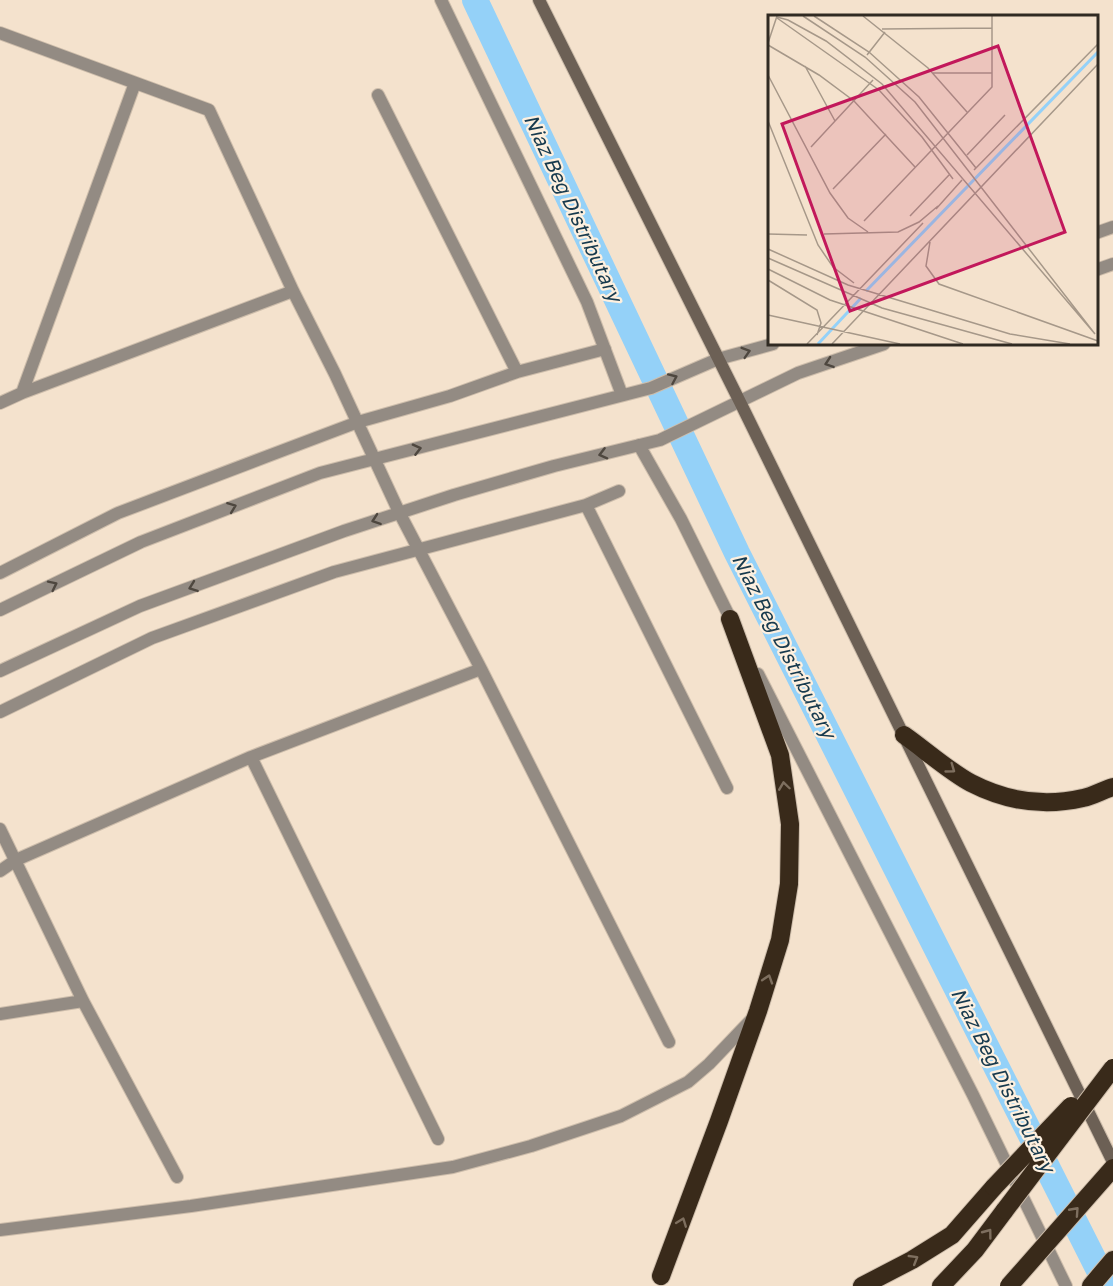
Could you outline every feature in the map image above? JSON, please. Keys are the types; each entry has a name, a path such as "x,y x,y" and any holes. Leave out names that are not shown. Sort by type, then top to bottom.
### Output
{"highway":[{"path":"661,1276 758,1011 780,940 789,884 790,824 780,755 730,619"},
{"path":"904,735 970,782 997,794 1026,802 1084,798 1113,787"},
{"path":"862,1286 912,1260 952,1235 994,1187 1113,1062"},
{"path":"941,1286 975,1250 1113,1068"},
{"path":"1008,1286 1113,1168"},
{"path":"1091,1286 1113,1260"}],"main road":[{"path":"539,0 740,402 1113,1162"}],"street":[{"path":"441,0 587,302 622,395"},
{"path":"0,33 209,110 292,291 376,459 399,512 669,1042"},
{"path":"22,393 135,83"},
{"path":"378,95 517,372"},
{"path":"1098,232 1113,227"},
{"path":"1098,269 1113,264"},
{"path":"0,403 292,291"},
{"path":"0,610 141,542 320,474 651,388 718,359 744,354 770,345"},
{"path":"0,671 140,606 399,512 554,466 660,440 798,373 881,345"},
{"path":"0,573 118,513 358,422 450,396 517,372 605,349"},
{"path":"639,445 681,519 973,1095 1066,1286"},
{"path":"0,712 152,638 334,572 586,505 619,491"},
{"path":"586,505 727,788"},
{"path":"0,871 16,860 251,757 481,669"},
{"path":"251,757 438,1139"},
{"path":"0,829 83,1001 177,1177"},
{"path":"0,1014 83,1001"},
{"path":"0,1230 191,1206 453,1167 531,1146 621,1116 688,1082 729,1044 758,1011"}],"waterway":[{"name":"Niaz Beg Distributary","path":"475,0 737,553 1107,1286"}]}
